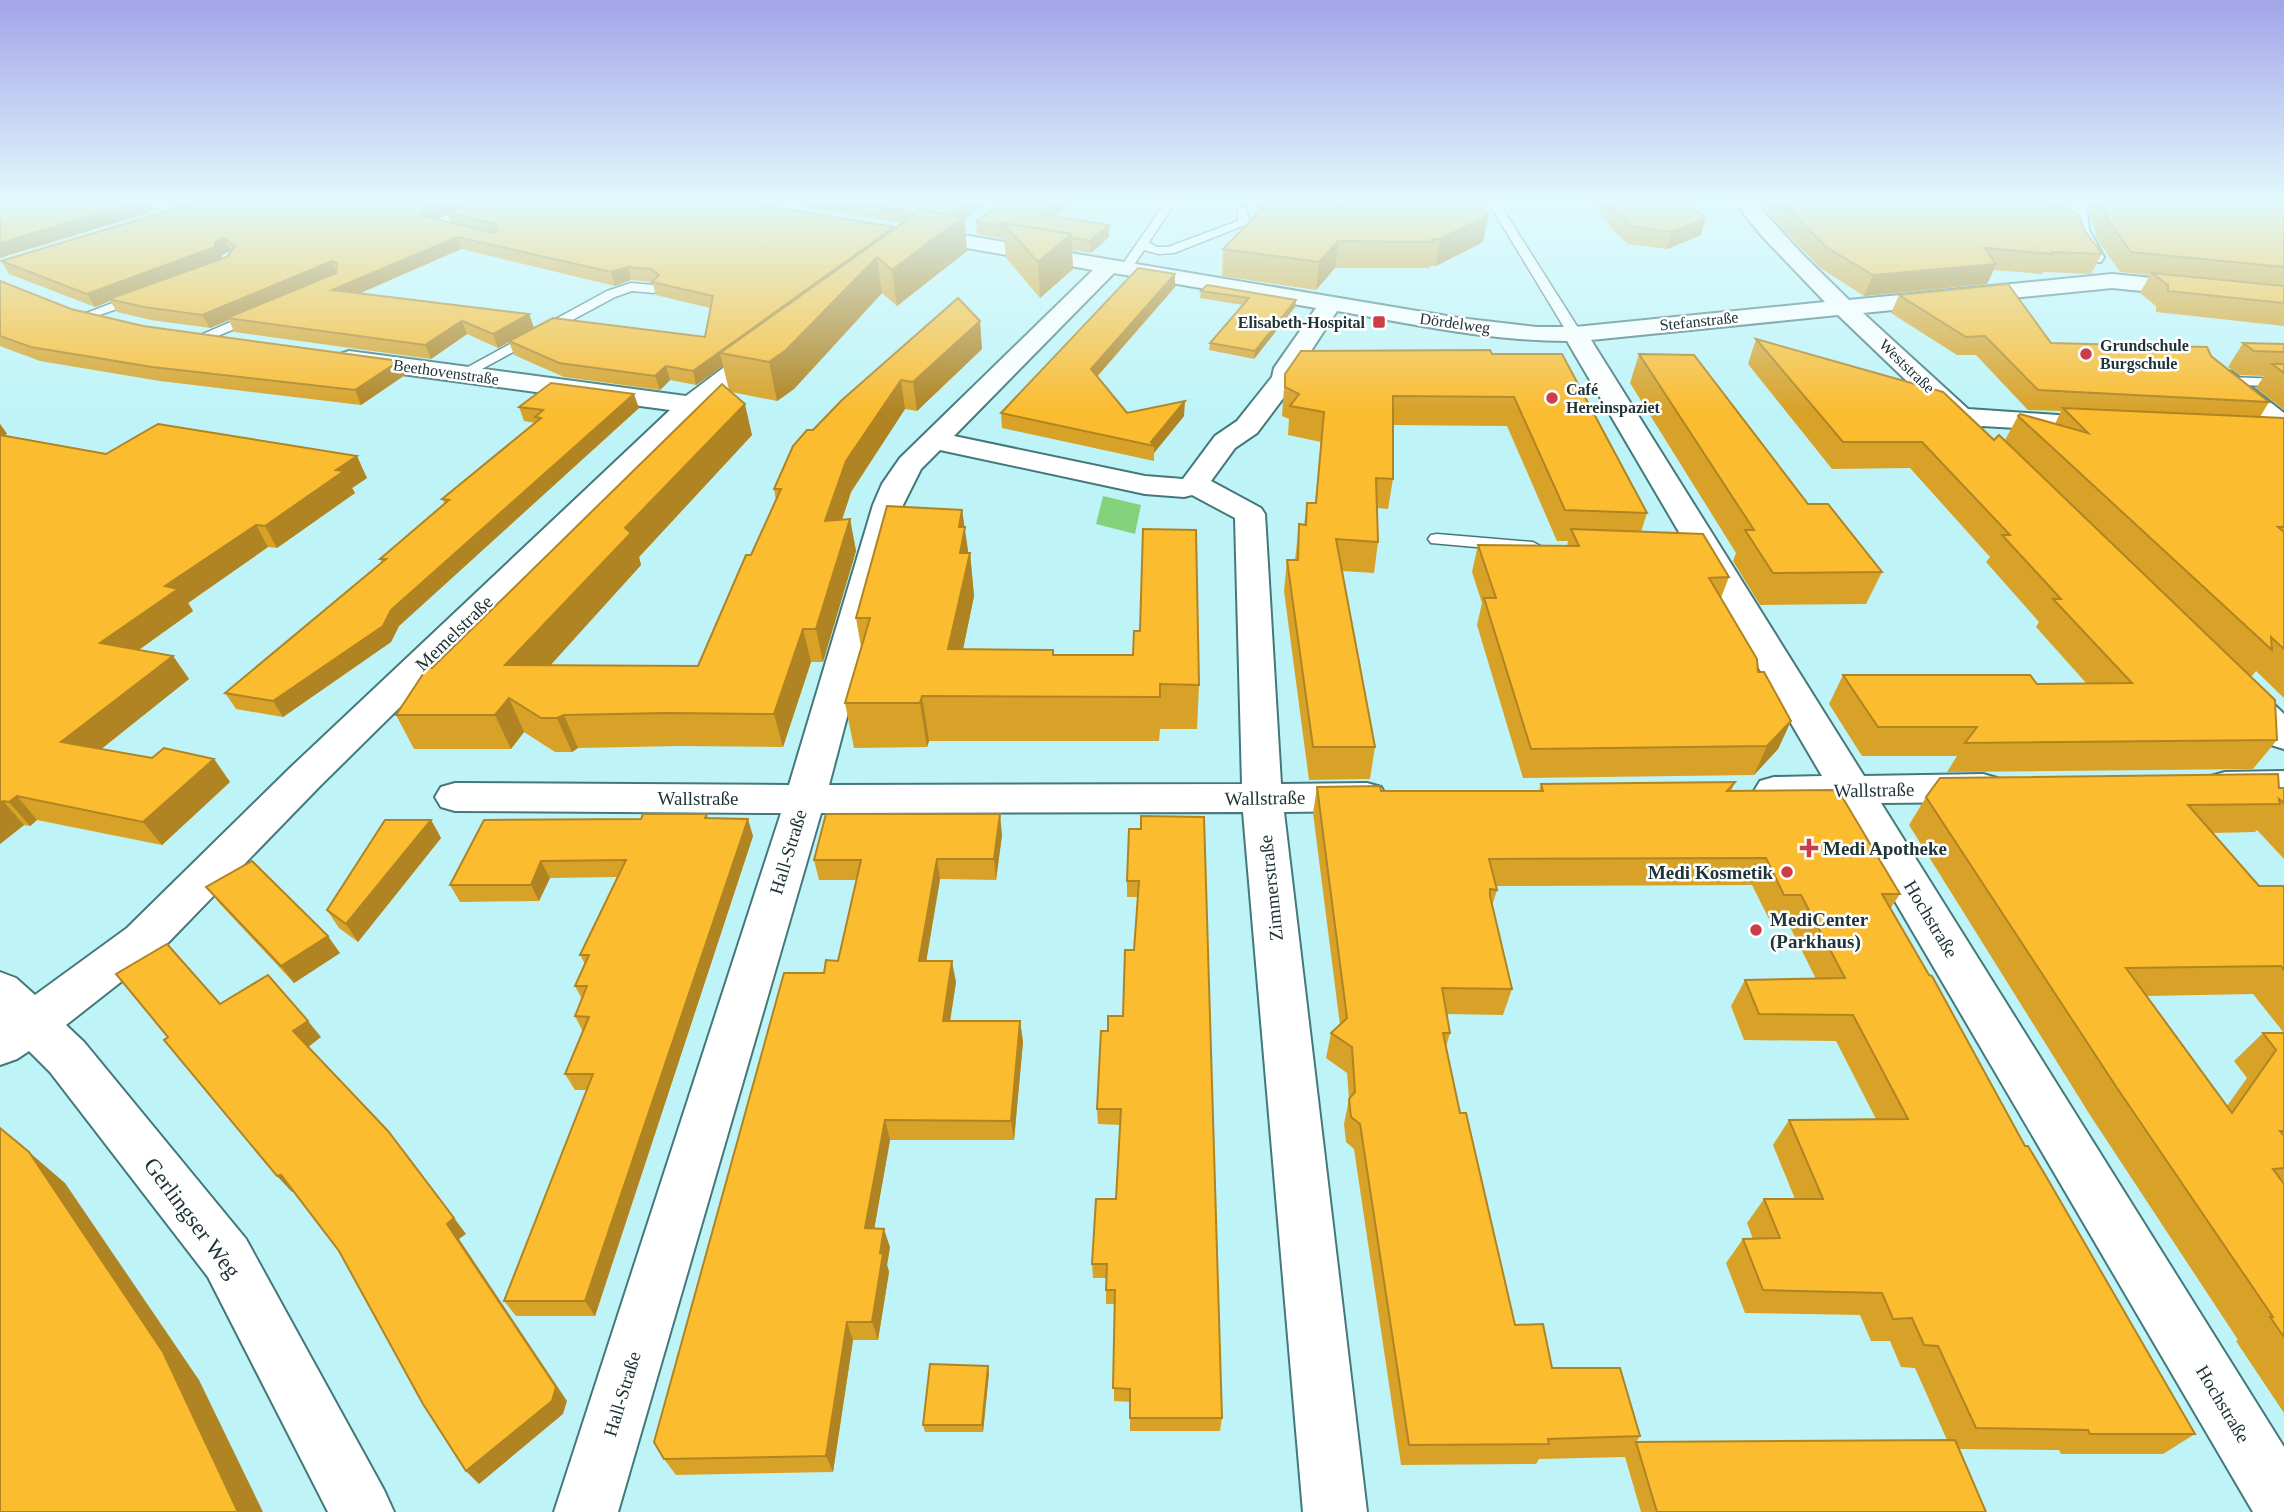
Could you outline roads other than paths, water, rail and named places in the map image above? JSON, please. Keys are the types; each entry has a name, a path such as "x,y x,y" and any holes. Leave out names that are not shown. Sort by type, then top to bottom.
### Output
{"street":[{"name":"Hall-Straße","path":"586,1512 805,799 888,505 910,464 1115,271"},
{"name":"Dördelweg","path":"1181,271 1331,303 1459,325 1536,334 1575,334"},
{"name":"Weststraße","path":"1806,271 1991,446"},
{"path":"2103,271 2112,281"},
{"name":"Stefanstraße","path":"1575,334 2112,281 2284,298"},
{"name":"Zimmerstraße","path":"1331,303 1287,368 1285,378 1247,427 1225,442 1194,484 1250,513 1262,798 1335,1512"},
{"path":"64,306 128,325"},
{"name":"Memelstraße","path":"11,1020 143,940 305,777 691,405 789,330"},
{"path":"177,334 241,344"},
{"name":"Hochstraße","path":"1575,334 1696,554 1853,790 2284,1505"},
{"name":"Beethovenstraße","path":"319,355 691,405"},
{"path":"2219,374 2284,427"},
{"path":"1962,418 2133,426"},
{"path":"2243,432 2284,434"},
{"path":"934,440 1145,485 1184,488"},
{"path":"2225,678 2284,736"},
{"path":"2187,786 2284,785"},
{"name":"Wallstraße","path":"1743,791 2020,788"},
{"name":"Wallstraße","path":"456,797 805,799 1399,796"},
{"name":"Gerlingser Weg","path":"11,1020 67,1057 227,1258 362,1512"}],"lane":[{"path":"1536,271 1575,334"},
{"path":"463,374 611,294 631,287 654,289"},
{"path":"88,315 148,294"},
{"path":"203,337 264,312"},
{"path":"2219,374 2284,383"},
{"path":"1437,539 1544,548"}],"place":[{"name":"Elisabeth-Hospital","path":"1379,322"},
{"name":"Grundschule Burgschule","path":"2086,354"},
{"name":"Café Hereinspaziet","path":"1552,398"},
{"name":"Medi Apotheke","path":"1809,848"},
{"name":"Medi Kosmetik","path":"1787,872"},
{"name":"MediCenter (Parkhaus)","path":"1756,930"}]}
